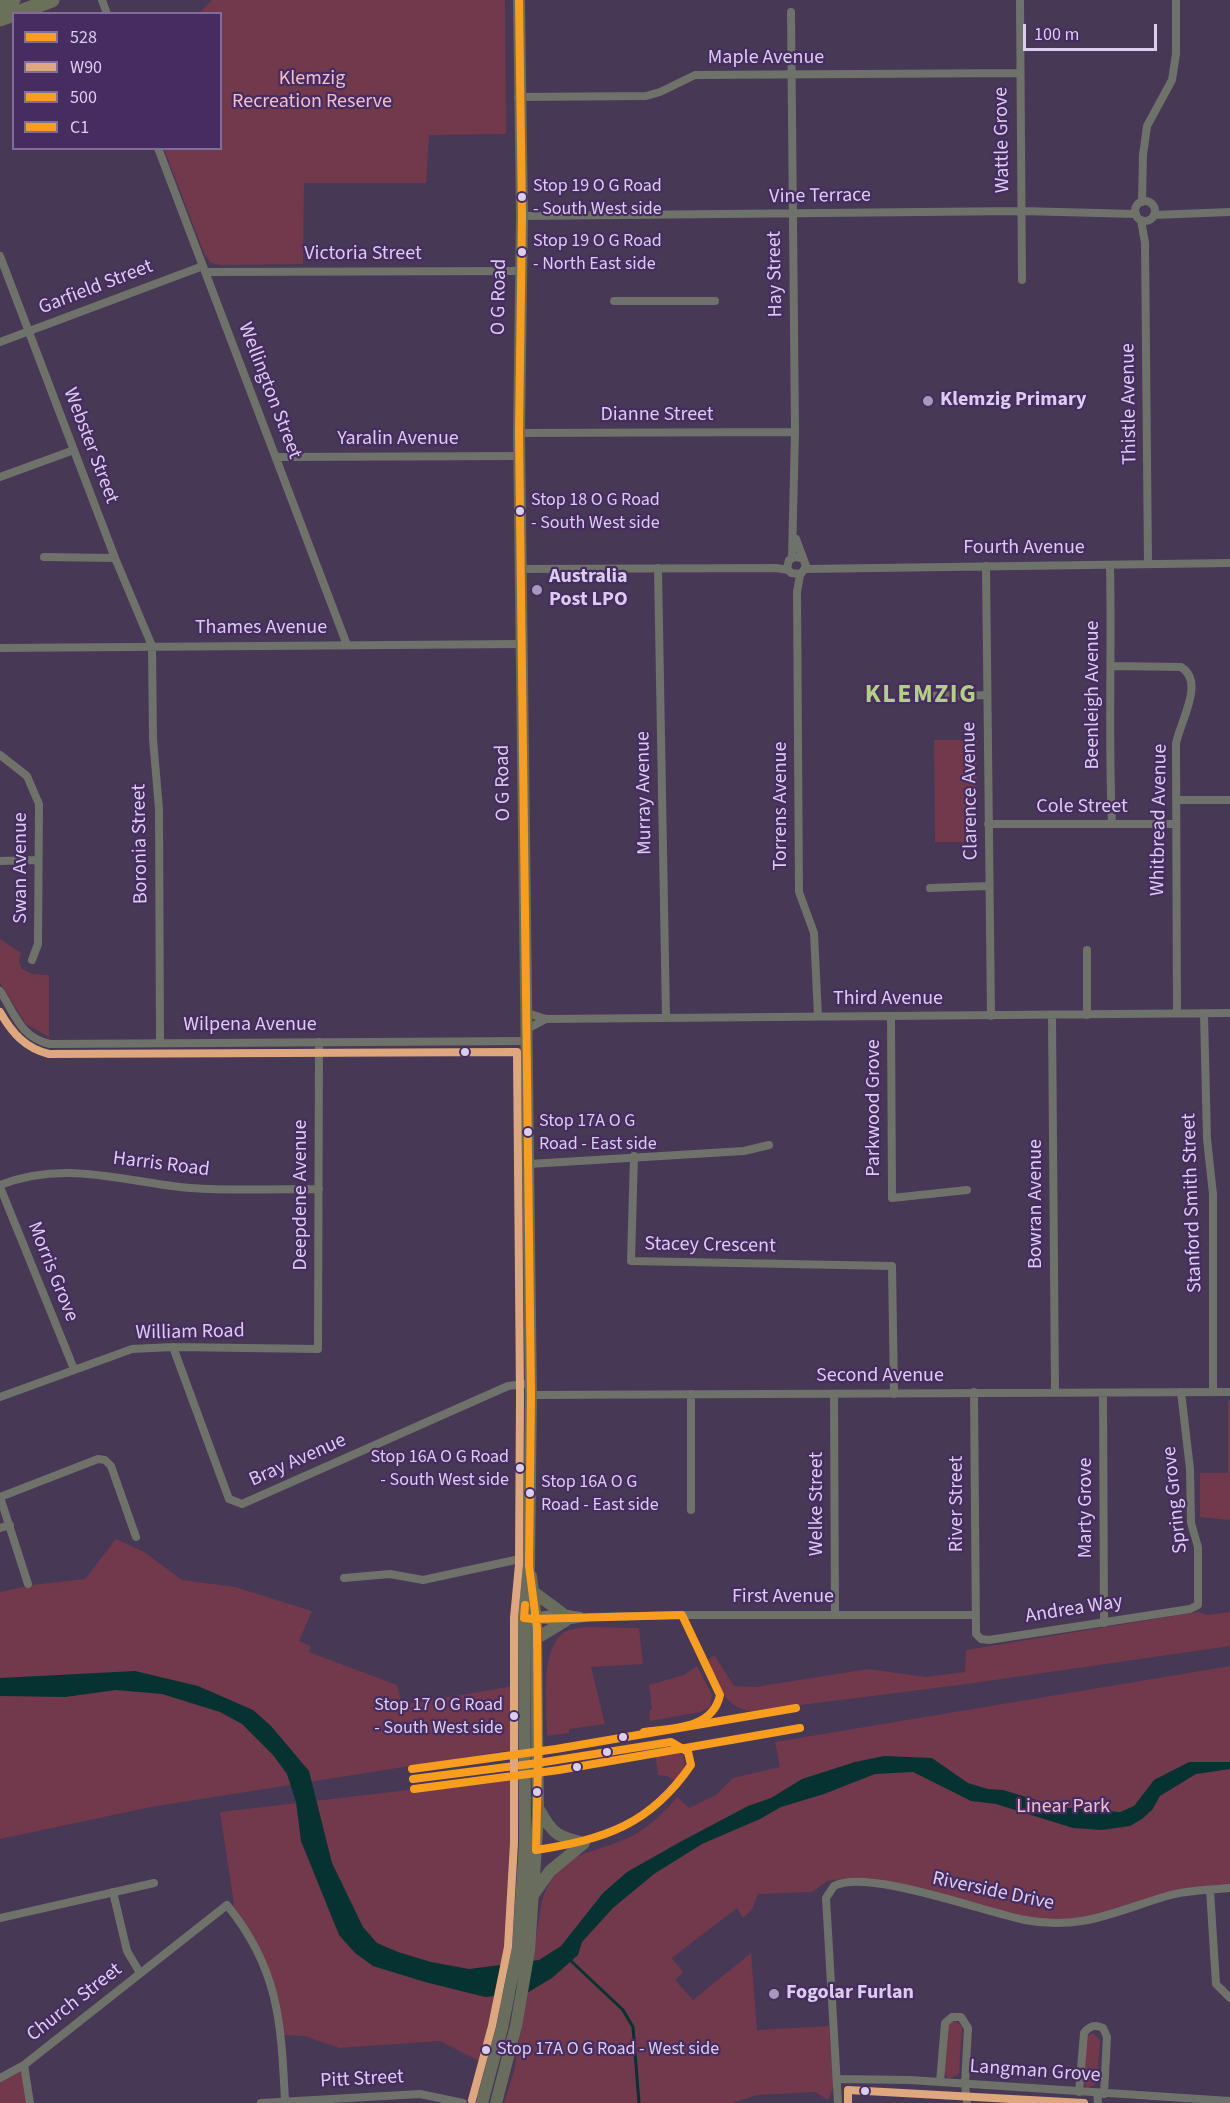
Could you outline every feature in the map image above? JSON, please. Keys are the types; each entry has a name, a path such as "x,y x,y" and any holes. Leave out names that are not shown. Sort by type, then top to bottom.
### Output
{"highway":[{"path":"0,5 13,0"},
{"path":"19,12 52,0"}],"main road":[{"name":"O G Road","path":"496,2103 516,2026 524,1949 530,1851 538,1809 539,1778 537,1638 532,1618 529,1562 531,1389 519,456 522,216 518,97 519,0"},
{"name":"O G Road","path":"482,2103 524,1949 533,1895 523,1779 522,1737 535,1593 529,1562"},
{"path":"535,1593 563,1617 537,1638"},
{"path":"533,1895 550,1871 584,1843 561,1838 549,1828 538,1809"}],"street":[{"name":"Wattle Grove","path":"1020,0 1018,73 1022,280"},
{"name":"Thistle Avenue","path":"1148,564 1143,155 1147,126 1172,80 1176,54 1176,0"},
{"name":"Hay Street","path":"791,12 797,566"},
{"name":"Maple Avenue","path":"518,97 646,96 660,93 695,75 1018,73"},
{"name":"Wellington Street","path":"159,150 347,645"},
{"name":"Vine Terrace","path":"522,216 1021,211 1230,212"},
{"name":"Webster Street","path":"0,256 115,558 152,646"},
{"name":"Victoria Street","path":"204,269 520,271"},
{"name":"Garfield Street","path":"0,342 204,269"},
{"path":"614,301 715,301"},
{"name":"Dianne Street","path":"519,433 795,432"},
{"path":"0,477 74,450"},
{"name":"Yaralin Avenue","path":"276,457 519,456"},
{"path":"44,557 115,558"},
{"name":"Fourth Avenue","path":"522,569 1230,563"},
{"name":"Beenleigh Avenue","path":"1110,565 1112,666 1109,744 1112,824"},
{"name":"Torrens Avenue","path":"797,566 799,892 814,933 818,1016"},
{"name":"Clarence Avenue","path":"987,566 986,695 991,1016"},
{"name":"Murray Avenue","path":"658,568 666,1017"},
{"name":"Thames Avenue","path":"0,648 522,644"},
{"name":"Boronia Street","path":"152,646 153,739 159,809 160,1042"},
{"name":"Whitbread Avenue","path":"1112,666 1181,667 1186,670 1190,678 1191,701 1176,744 1177,1013"},
{"path":"925,696 986,695"},
{"name":"Swan Avenue","path":"0,755 27,776 39,804 38,944 32,960"},
{"path":"1176,800 1230,800"},
{"name":"Cole Street","path":"988,824 1175,824"},
{"path":"0,861 38,860"},
{"path":"930,888 989,886"},
{"path":"1087,950 1087,1015"},
{"name":"Wilpena Avenue","path":"0,991 20,1027 41,1042 319,1042 527,1035"},
{"name":"Third Avenue","path":"527,1013 546,1019 1230,1013"},
{"name":"Stanford Smith Street","path":"1204,1014 1207,1139 1213,1194 1213,1392"},
{"name":"Bowran Avenue","path":"1052,1016 1055,1391"},
{"name":"Parkwood Grove","path":"891,1017 892,1198 967,1190"},
{"name":"Third Avenue","path":"527,1035 546,1019"},
{"name":"Deepdene Avenue","path":"318,1349 319,1042"},
{"path":"529,1164 744,1151 770,1145"},
{"name":"Stacey Crescent","path":"634,1156 631,1261 892,1266 894,1394"},
{"name":"Harris Road","path":"0,1186 31,1174 98,1173 196,1188 319,1189"},
{"name":"Morris Grove","path":"0,1186 74,1370"},
{"name":"Bray Avenue","path":"173,1347 225,1491 229,1499 242,1504 508,1386 531,1389"},
{"name":"William Road","path":"0,1397 122,1351 173,1347 318,1349"},
{"name":"Second Avenue","path":"531,1389 691,1394 1230,1392"},
{"name":"River Street","path":"974,1392 975,1615"},
{"name":"Spring Grove","path":"1181,1392 1190,1469 1191,1523 1198,1547 1198,1605"},
{"name":"Marty Grove","path":"1102,1393 1104,1623"},
{"path":"691,1394 691,1510"},
{"name":"Welke Street","path":"834,1394 835,1614"},
{"path":"28,1584 0,1497 98,1459 105,1460 111,1466 136,1537"},
{"path":"0,1528 10,1525"},
{"path":"344,1578 390,1574 423,1581 529,1562"},
{"name":"Andrea Way","path":"975,1615 976,1634 981,1639 989,1640 1194,1608 1198,1605"},
{"name":"First Avenue","path":"532,1618 835,1614 975,1615"},
{"name":"Riverside Drive","path":"837,2079 826,1898 834,1886 851,1880 898,1888 1022,1919 1070,1923 1102,1918 1168,1895 1230,1888"},
{"path":"0,1918 154,1883"},
{"path":"1210,1890 1216,1984 1230,1998"},
{"name":"Church Street","path":"112,1892 127,1951 140,1973"},
{"name":"Church Street","path":"0,2078 24,2065 226,1905 252,1939 272,1984 280,2028 285,2101"},
{"path":"940,2082 945,2023 957,2016 964,2019 968,2028 965,2084 967,2103"},
{"path":"1078,2092 1084,2033 1091,2027 1103,2028 1107,2037 1098,2103"},
{"path":"24,2065 30,2103"},
{"path":"837,2079 838,2103"},
{"name":"Langman Grove","path":"837,2079 940,2082 1227,2102"},
{"name":"Pitt Street","path":"261,2103 336,2101 420,2094 463,2103"}],"green space":[{"name":"Klemzig Recreation Reserve","path":"212,0 505,0 506,134 429,135 426,183 304,183 303,264 221,265 211,263 204,253 164,150 222,150 222,12 200,12"},
{"path":"934,740 977,740 976,842 935,842"},
{"path":"0,939 21,953 19,962 22,969 32,974 49,975 49,1037 26,1024 0,983"},
{"path":"1228,1401 1230,1401 1230,1520 1200,1517 1200,1473 1228,1473"},
{"path":"116,1539 144,1552 182,1580 235,1587 312,1611 299,1641 311,1646 309,1652 397,1685 402,1705 514,1686 511,1750 151,1807 0,1839 0,1592 32,1585 85,1579"},
{"path":"1198,1612 1208,1615 1230,1612 1230,1646 967,1684 753,1711 735,1706 729,1700 719,1686 707,1660 714,1655 734,1686 755,1687 868,1669 926,1677 965,1672 966,1650"},
{"path":"585,1627 639,1628 643,1664 591,1667 605,1724 569,1729 569,1733 547,1736 546,1681 550,1653 555,1641 563,1633"},
{"path":"697,1666 712,1695 710,1707 700,1712 650,1721 649,1711 652,1709 649,1685 684,1675"},
{"name":"Linear Park","path":"1230,1666 1230,1885 1069,1921 1030,1919 847,1878 827,1881 812,1892 758,1894 752,1909 743,1918 737,1908 672,1958 683,1972 675,1980 693,2000 751,1953 757,2030 829,2026 834,2086 828,2100 815,2092 757,2095 732,2103 504,2103 514,2071 542,1901 559,1870 570,1861 639,1832 660,1816 677,1797 689,1808 716,1795 733,1778 780,1767 775,1742"},
{"path":"672,1750 682,1754 684,1762 682,1771 675,1781 667,1776 658,1775 655,1752"},
{"path":"512,1778 510,1943 496,2022 481,2062 440,2041 339,2048 305,2036 284,2035 277,1995 230,1908 234,1904 220,1812"},
{"path":"955,2020 962,2027 959,2074 949,2079 944,2073 948,2024"},
{"path":"1093,2033 1100,2040 1097,2083 1088,2088 1082,2082 1085,2037"},
{"path":"24,2065 30,2103 0,2103 0,2077"}],"shaded area":[{"path":"135,1671 198,1686 253,1710 271,1726 309,1771 332,1863 363,1927 377,1943 398,1952 431,1962 469,1969 539,1960 561,1946 603,1893 627,1872 748,1806 771,1798 802,1779 855,1762 884,1756 932,1758 968,1783 988,1789 1003,1790 1059,1807 1120,1812 1134,1806 1154,1780 1189,1762 1230,1762 1230,1769 1196,1774 1160,1796 1152,1810 1142,1819 1130,1826 1101,1830 1073,1828 996,1804 971,1801 913,1772 875,1774 824,1794 781,1807 760,1819 702,1844 654,1874 613,1908 582,1942 578,1955 552,1978 527,1993 485,1997 373,1966 355,1953 339,1935 301,1841 296,1802 287,1774 273,1755 242,1724 220,1712 162,1694 116,1690 65,1697 0,1696 0,1678"}],"waterway":[{"path":"570,1960 623,2010 633,2027 639,2103"}],"transit line":[{"name":"528","path":"519,0 522,216 519,433 531,1395 529,1566 537,1628 538,1763"},
{"name":"W90","path":"0,1012 20,1039 33,1048 49,1054 517,1052 520,1395 519,1565 514,1618 514,1843 508,1947 492,2026 472,2100"},
{"name":"528","path":"525,1605 524,1618 533,1619 682,1615 720,1695 716,1706 701,1721 679,1728 644,1732"},
{"name":"C1","path":"412,1769 556,1749 796,1708"},
{"name":"500","path":"414,1789 559,1770 800,1728"},
{"name":"528","path":"671,1742 688,1752 691,1765 659,1802 624,1826 605,1834 584,1841 536,1850 538,1763 671,1742"},
{"name":"528","path":"413,1779 538,1763"},
{"name":"W90","path":"848,2103 848,2090 1084,2103"}],"place":[{"name":"Stop 19 O G Road - South West side","path":"522,197"},
{"name":"Stop 19 O G Road - North East side","path":"522,252"},
{"name":"Klemzig Primary","path":"928,401"},
{"name":"Stop 18 O G Road - South West side","path":"520,511"},
{"name":"Australia Post LPO","path":"537,590"},
{"name":"Stop 17A O G Road - East side","path":"528,1132"},
{"name":"Stop 16A O G Road - South West side","path":"520,1468"},
{"name":"Stop 16A O G Road - East side","path":"530,1493"},
{"name":"Stop 17 O G Road - South West side","path":"514,1716"},
{"name":"Fogolar Furlan","path":"774,1994"},
{"name":"Stop 17A O G Road - West side","path":"486,2050"}],"district":[{"name":"KLEMZIG","path":"921,696"}]}
